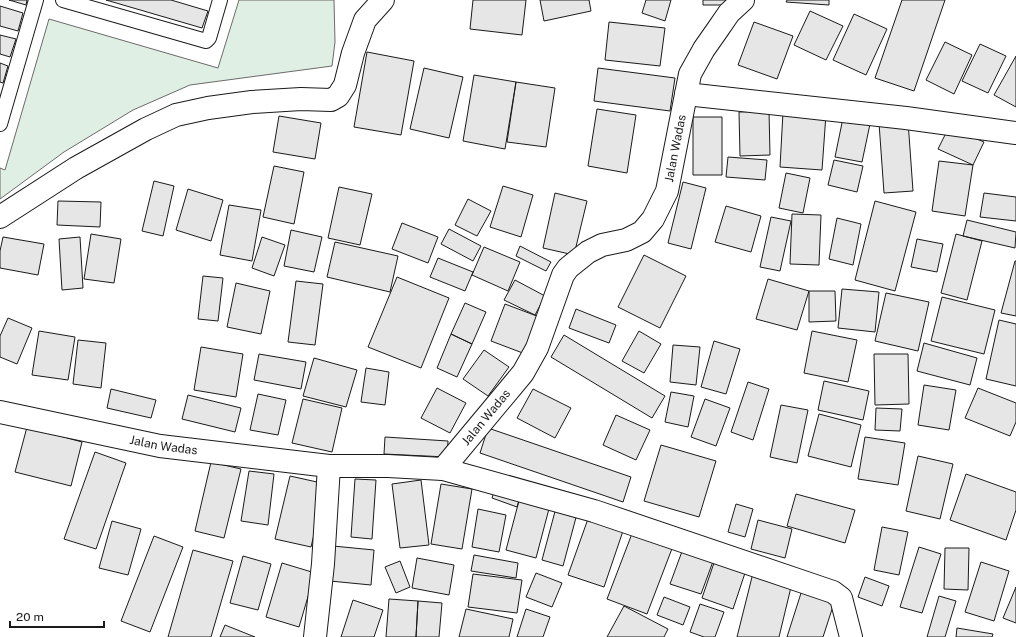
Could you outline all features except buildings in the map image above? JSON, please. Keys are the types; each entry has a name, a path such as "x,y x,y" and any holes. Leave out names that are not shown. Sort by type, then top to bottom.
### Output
{"street":[{"path":"0,217 76,168 146,129 176,115 208,108 252,102 301,99 331,100 338,96 345,85 353,53 365,20 383,0"},
{"name":"Jalan Wadas","path":"0,412 160,446 329,466 388,466 443,469 523,373 537,348 563,275 568,268 588,252 602,245 626,240 642,232 653,219 667,191 690,74 704,49 729,13 743,0"},
{"path":"686,94 906,118 1016,134"},
{"path":"315,637 323,564 329,466"},
{"path":"443,469 594,511 833,592 841,598 851,637"}],"lane":[{"path":"0,124 36,0"},
{"path":"63,0 206,41 209,38 220,0"}],"green space":[{"path":"239,0 334,0 335,42 332,66 190,85 133,110 64,152 0,199 0,168 5,170 49,19 218,68"}]}
